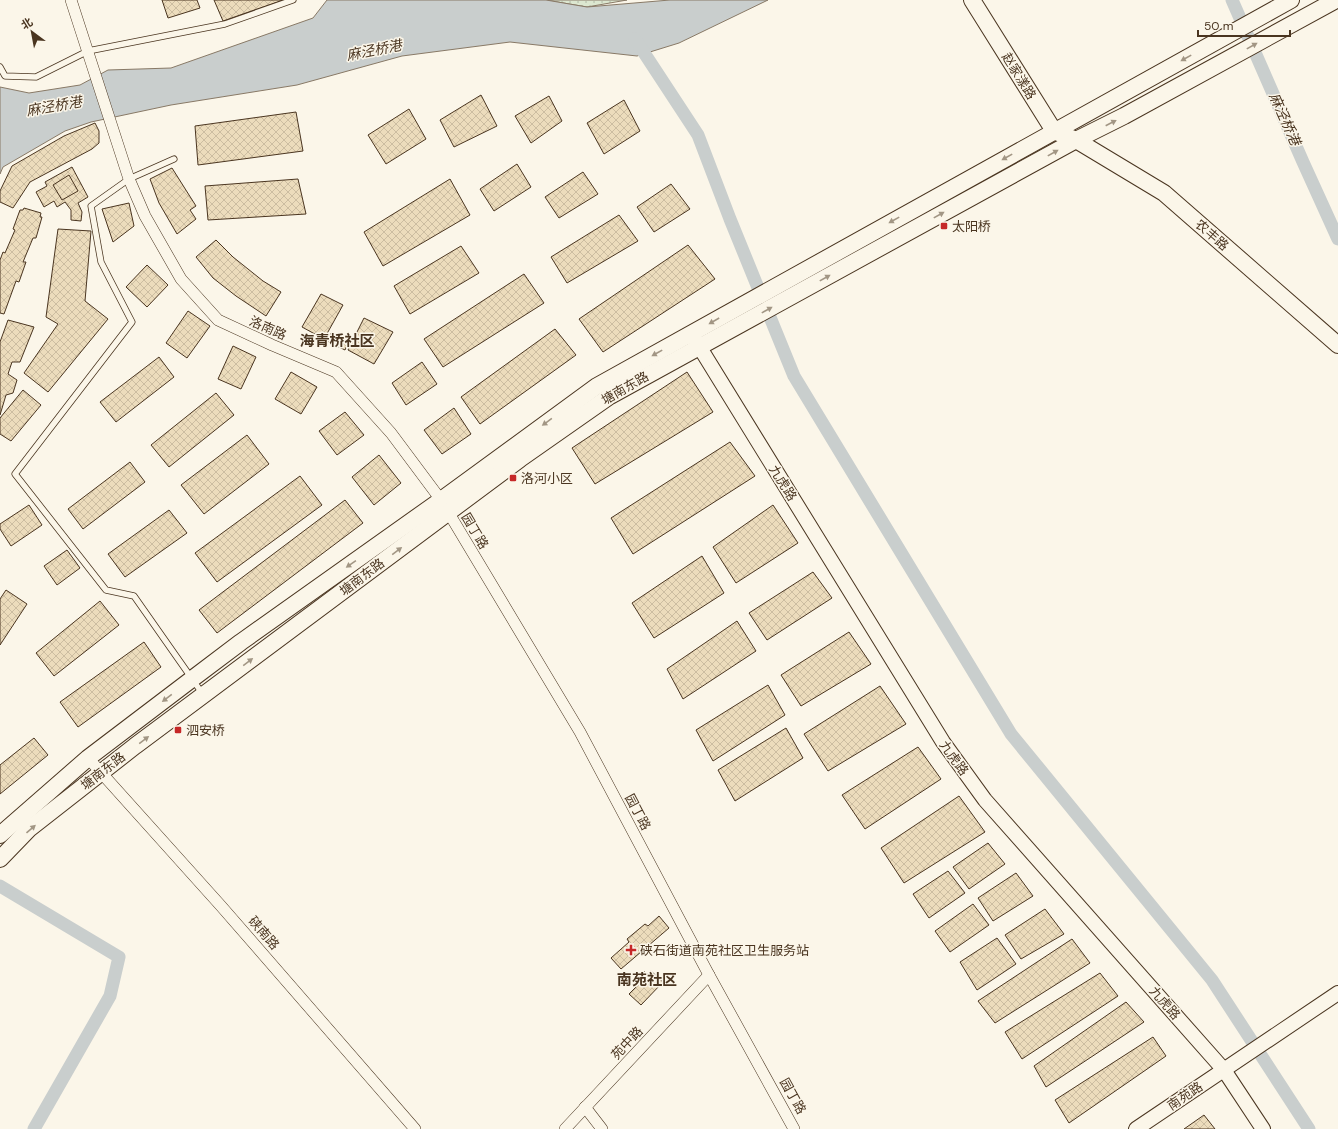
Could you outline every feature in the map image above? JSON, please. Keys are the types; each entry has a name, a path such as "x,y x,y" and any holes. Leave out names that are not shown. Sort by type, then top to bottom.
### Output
{"main road":[{"name":"赵家漾路","path":"972,0 1054,131"},
{"name":"塘南东路","path":"0,835 88,758 248,637 520,459 610,396 695,340 737,308 1291,0"},
{"name":"塘南东路","path":"695,340 743,323 1076,140 1124,116 1336,0"},
{"path":"1054,131 1076,140"},
{"name":"农丰路","path":"1076,140 1164,193 1338,345"},
{"name":"塘南东路","path":"1,857 29,829 445,507"}],"street":[{"name":"洛南路","path":"71,0 129,179 145,216 181,279 218,320 336,372 391,433 445,507"},
{"name":"九虎路","path":"695,340 942,742 984,800 1229,1067 1263,1129"},
{"name":"园丁路","path":"445,507 580,732 709,975 794,1129"},
{"name":"硖南路","path":"88,758 100,774 221,906 415,1129"},
{"name":"苑中路","path":"565,1129 709,975"},
{"name":"南苑路","path":"1136,1129 1338,993"},
{"path":"585,1108 602,1129"}],"lane":[{"path":"0,67 5,76 36,76 89,56 225,24 293,0"},
{"path":"174,159 129,179 91,206 101,262 132,322 15,474 106,590 134,596 203,695"}],"green space":[{"path":"546,0 627,0 587,7"}],"water":[{"path":"327,0 546,0 587,7 670,0 768,0 679,43 637,56 510,42 402,56 297,85 171,105 91,122 65,131 3,167 0,174 0,87 29,93 80,85 108,70 171,68 313,18"}],"building":[{"path":"162,0 197,0 200,8 168,18"},
{"path":"214,0 283,0 223,21"},
{"path":"481,95 497,126 454,147 440,120"},
{"path":"549,96 562,121 531,143 515,116"},
{"path":"624,100 640,131 604,154 587,123"},
{"path":"409,109 426,139 386,164 368,135"},
{"path":"296,112 303,151 198,165 195,126"},
{"path":"95,123 99,131 99,143 92,149 30,182 13,208 0,202 0,191 12,166 64,136"},
{"path":"517,164 531,187 494,211 480,189"},
{"path":"72,167 88,197 78,203 82,212 81,221 71,220 71,210 65,202 57,207 54,201 44,207 36,192 47,186 45,182"},
{"path":"172,168 196,206 190,210 196,219 177,234 159,203 150,179"},
{"path":"583,172 598,194 559,218 545,197"},
{"path":"69,175 78,191 62,200 53,185"},
{"path":"298,179 306,214 208,220 205,186"},
{"path":"450,179 470,215 383,266 364,232"},
{"path":"671,184 690,209 654,232 637,207"},
{"path":"129,203 134,226 113,242 102,209"},
{"path":"24,208 41,213 40,217 42,217 36,238 33,238 23,262 26,262 19,282 16,281 4,314 0,313 0,260 3,252 5,253 15,230 13,229 20,210 23,210"},
{"path":"619,215 638,241 567,283 551,257"},
{"path":"58,229 91,231 85,301 108,319 48,392 24,373 58,324 46,317"},
{"path":"216,240 233,257 263,281 281,292 266,316 236,296 213,278 196,257"},
{"path":"688,245 715,279 603,352 579,319"},
{"path":"461,246 479,273 410,314 394,286"},
{"path":"147,265 168,285 147,307 126,287"},
{"path":"524,274 544,303 443,367 424,339"},
{"path":"321,294 343,305 324,339 302,327"},
{"path":"188,311 210,326 187,358 166,343"},
{"path":"364,318 393,332 374,364 348,350"},
{"path":"8,320 34,327 20,362 12,362 8,374 17,380 13,393 6,395 0,415 0,342"},
{"path":"555,329 576,355 480,424 461,397"},
{"path":"331,333 348,343 345,350 327,341"},
{"path":"233,346 256,357 241,389 218,379"},
{"path":"159,357 174,377 116,422 100,402"},
{"path":"422,362 437,384 406,405 392,383"},
{"path":"291,372 317,387 301,414 275,399"},
{"path":"687,372 713,412 595,484 572,448"},
{"path":"23,390 41,405 11,441 0,434 0,418"},
{"path":"216,393 234,415 169,467 151,445"},
{"path":"454,408 471,434 442,454 424,430"},
{"path":"345,412 364,435 337,455 319,431"},
{"path":"247,435 269,464 204,514 181,485"},
{"path":"730,442 755,476 633,554 611,518"},
{"path":"379,455 401,483 374,505 352,477"},
{"path":"130,462 145,482 83,529 68,509"},
{"path":"300,476 322,505 217,582 195,553"},
{"path":"345,500 363,523 217,633 199,610"},
{"path":"29,505 42,525 11,546 0,529 0,524"},
{"path":"773,505 798,543 736,583 713,547"},
{"path":"169,510 187,533 125,577 108,554"},
{"path":"67,550 80,568 57,585 44,566"},
{"path":"702,556 724,593 654,638 632,603"},
{"path":"813,572 832,598 767,640 749,613"},
{"path":"6,590 27,604 0,645 0,599"},
{"path":"100,601 119,625 54,676 36,653"},
{"path":"737,621 756,651 683,699 667,669"},
{"path":"849,632 871,664 801,706 781,675"},
{"path":"144,642 161,667 78,727 60,702"},
{"path":"768,685 785,715 713,761 696,730"},
{"path":"880,686 906,724 828,771 804,734"},
{"path":"786,728 803,758 735,801 718,770"},
{"path":"34,738 48,755 0,794 0,765"},
{"path":"918,747 941,779 865,829 842,795"},
{"path":"959,796 985,832 904,883 881,848"},
{"path":"988,843 1005,864 969,889 953,867"},
{"path":"948,871 965,893 929,918 913,894"},
{"path":"1016,873 1033,896 993,921 978,898"},
{"path":"973,904 989,925 950,952 935,931"},
{"path":"1045,909 1064,934 1021,959 1005,935"},
{"name":"硖石街道南苑社区卫生服务站","path":"659,916 669,928 621,969 611,958 629,942 627,939 645,924 648,926"},
{"path":"997,938 1016,964 977,990 960,962"},
{"path":"1072,939 1090,963 995,1023 978,1001"},
{"path":"644,971 647,974 651,971 663,982 641,1005 629,994 636,987 633,982"},
{"path":"1100,973 1118,996 1022,1059 1005,1032"},
{"path":"1126,1002 1144,1022 1046,1087 1034,1066"},
{"path":"1153,1037 1166,1056 1069,1123 1055,1100"},
{"path":"1204,1115 1215,1129 1184,1129"}],"waterway":[{"name":"麻泾桥港","path":"1232,0 1338,239"},
{"path":"635,39 698,135 730,219 794,376 1011,734 1212,980 1309,1129"},
{"path":"0,886 119,957 110,996 34,1129"}],"place":[{"name":"太阳桥","path":"944,226"},
{"name":"洛河小区","path":"513,478"},
{"name":"泗安桥","path":"178,730"},
{"name":"硖石街道南苑社区卫生服务站","path":"631,950"}],"district":[{"name":"海青桥社区","path":"337,341"},
{"name":"南苑社区","path":"647,980"}]}
